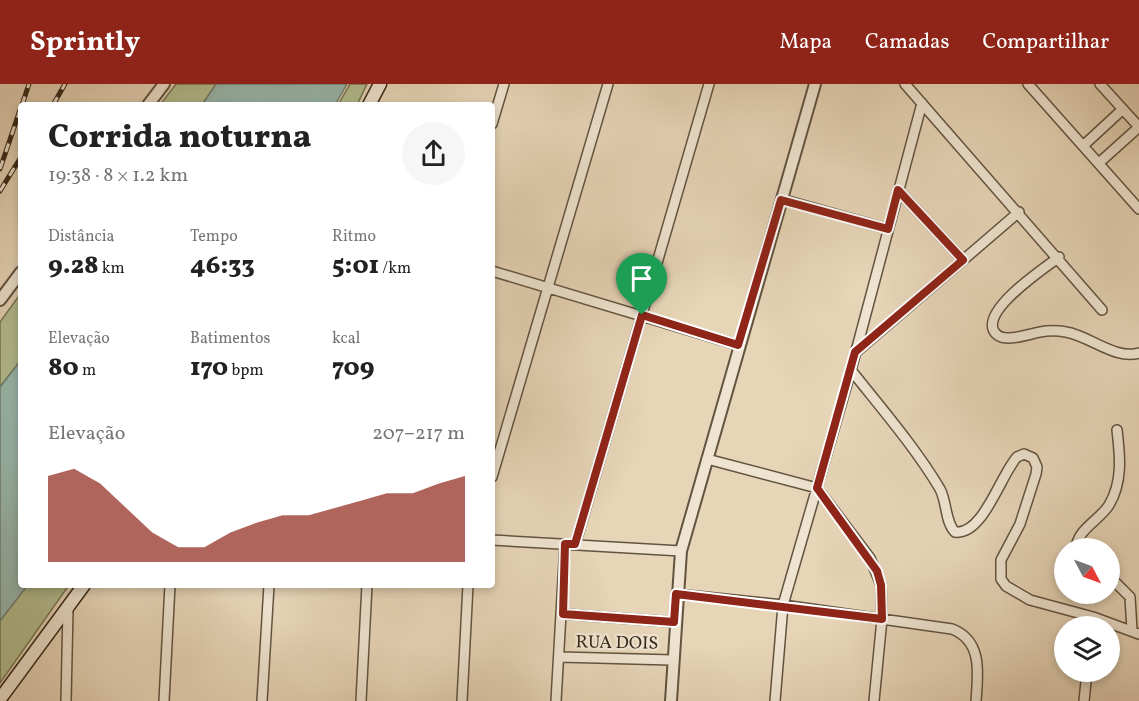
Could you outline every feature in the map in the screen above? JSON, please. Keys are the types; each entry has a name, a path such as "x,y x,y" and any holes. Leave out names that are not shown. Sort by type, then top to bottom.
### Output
{"main road":[{"path":"371,102 380,84"},
{"path":"0,699 82,588"}],"street":[{"path":"150,102 164,84"},
{"path":"495,114 504,84"},
{"path":"495,467 608,84"},
{"path":"556,701 570,544 642,315 709,84"},
{"path":"671,701 674,622 681,551 738,345 815,84"},
{"path":"905,84 1059,257 1102,310"},
{"path":"1028,84 1100,162 1139,209"},
{"path":"1100,84 1139,127 1100,162"},
{"path":"775,701 783,605 851,370 922,103"},
{"path":"1084,145 1123,109"},
{"path":"898,190 963,260"},
{"path":"781,200 888,229"},
{"path":"855,352 1019,212"},
{"path":"1059,257 1025,283 999,308 992,322 994,332 999,337 1010,339 1036,331 1066,332 1083,335 1121,354 1139,352"},
{"path":"495,272 738,345"},
{"path":"0,300 18,276"},
{"path":"851,370 895,425 939,488 945,500 951,527 955,532 966,530 981,517 1017,457 1024,454 1033,458 1037,468 1036,474 1020,525 1001,560 1001,579 1006,586 1030,600 1076,616"},
{"path":"1078,538 1110,504 1117,488 1120,473 1117,430"},
{"path":"707,459 817,488 877,571 881,585 882,619 874,701"},
{"path":"495,540 681,551"},
{"path":"164,701 170,588"},
{"path":"262,701 269,588"},
{"path":"362,701 367,588"},
{"path":"462,701 468,588"},
{"path":"1120,588 1130,597 1136,632 1120,628"},
{"path":"676,594 940,625 959,632 970,644 979,665 976,701"},
{"path":"66,701 68,609"},
{"path":"563,614 674,622"},
{"name":"RUA DOIS","path":"560,657 672,660"},
{"path":"1084,701 1086,682"}],"green space":[{"path":"176,84 216,84 204,102 162,102"},
{"path":"350,84 367,84 358,102 340,102"},
{"path":"18,297 18,364 0,387 0,322"},
{"path":"25,588 67,588 0,683 0,620"}],"water":[{"path":"216,84 347,84 337,102 204,102"},
{"path":"18,364 18,588 26,588 0,621 0,387"}],"railway":[{"path":"23,102 29,84"},
{"path":"55,102 65,84"},
{"path":"0,169 18,116"},
{"path":"0,191 18,162"}],"route":[{"path":"898,190 963,260 855,352 817,488 870,558 877,571 881,585 882,619 783,605 676,594 674,622 563,614 565,544 575,544 642,315 738,345 781,200 888,229 898,190"}]}
